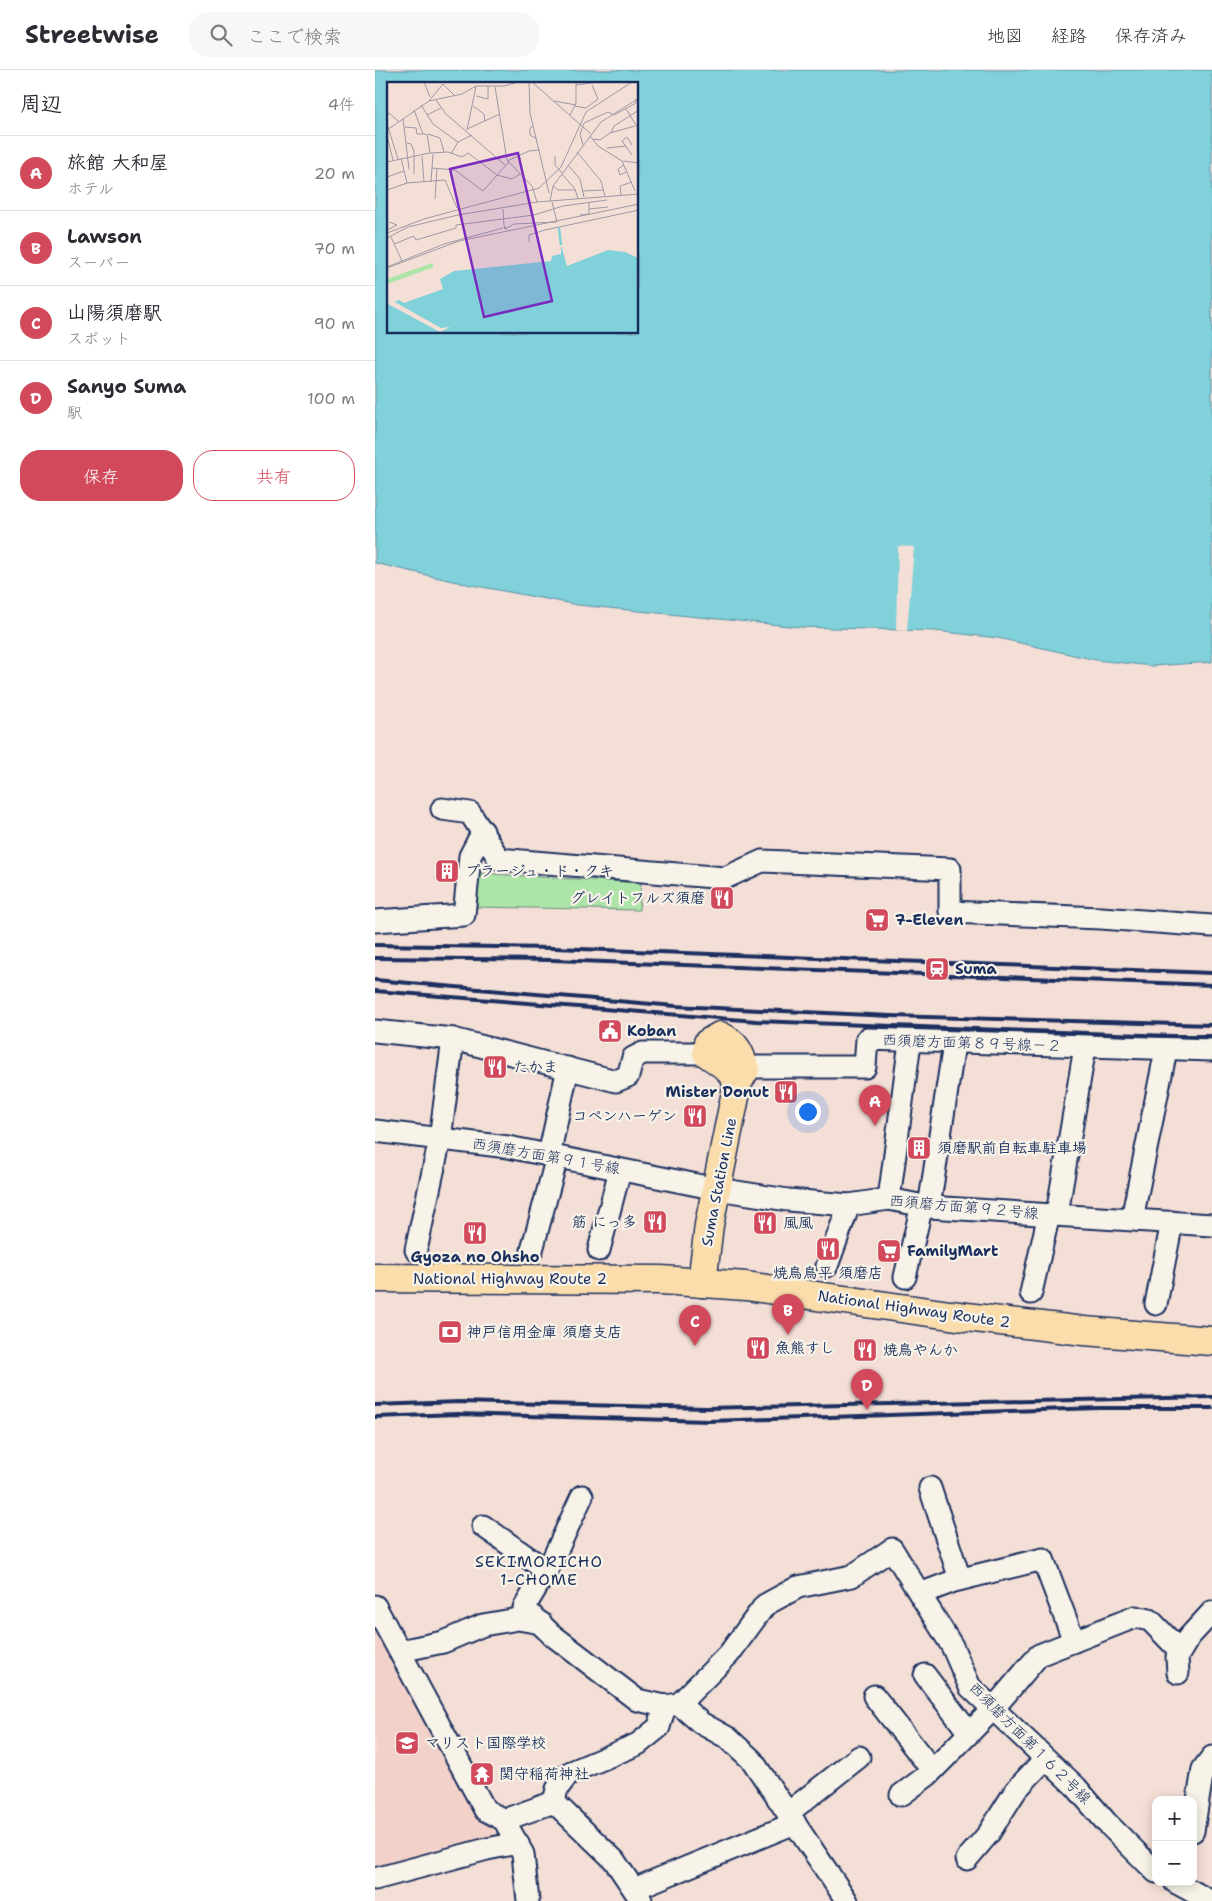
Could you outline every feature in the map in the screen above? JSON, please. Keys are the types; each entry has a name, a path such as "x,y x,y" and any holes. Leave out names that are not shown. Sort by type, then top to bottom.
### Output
{"main road":[{"name":"Suma Station Line","path":"702,1283 709,1224 747,1074 740,1053 733,1042 720,1036 708,1043 707,1053"},
{"name":"National Highway Route 2","path":"375,1278 661,1280 746,1286 950,1315 1084,1331 1212,1341"}],"street":[{"path":"442,809 470,813 499,859 725,878 762,861 950,869 950,912 1101,918 1212,926"},
{"path":"375,921 464,914 469,856 483,831"},
{"path":"375,1031 453,1039 616,1081 628,1076 633,1058 643,1053 707,1053"},
{"path":"415,1250 440,1139 453,1039"},
{"name":"西須磨方面第８９号線－２","path":"747,1074 865,1067 867,1040 1212,1050"},
{"path":"889,1199 910,1042"},
{"path":"905,1277 926,1206 954,1044"},
{"path":"1031,1293 1053,1214 1085,1046"},
{"path":"1132,1219 1167,1050"},
{"path":"532,1250 553,1156 568,1068"},
{"name":"西須磨方面第９１号線","path":"375,1131 508,1147 717,1189"},
{"path":"599,1250 620,1170"},
{"name":"西須磨方面第９２号線","path":"717,1189 788,1200 849,1205 889,1199 926,1206 1212,1225"},
{"path":"827,1266 849,1205"},
{"path":"1156,1304 1172,1222"},
{"path":"929,1488 959,1579"},
{"path":"581,1496 547,1570 524,1608 541,1624 637,1700 672,1705 701,1724 728,1738 753,1760 847,1901"},
{"path":"483,1526 547,1570"},
{"name":"西須磨方面第１６２号線","path":"672,1705 729,1654 765,1605 798,1587 852,1576 892,1549 952,1646 971,1687 1076,1787 1106,1822 1152,1868"},
{"path":"920,1594 959,1579 1043,1559 1074,1641"},
{"path":"375,1606 485,1810 504,1820 518,1843 523,1854 528,1901"},
{"path":"1177,1674 1177,1656 1189,1637 1212,1612"},
{"path":"901,1795 932,1770 993,1709 1039,1655 1135,1617 1150,1620 1181,1651"},
{"path":"400,1651 443,1642 483,1625 518,1618 541,1624"},
{"path":"925,1675 969,1733"},
{"path":"873,1696 932,1770"},
{"path":"554,1802 557,1789 569,1773 638,1744 659,1727 672,1705"},
{"path":"554,1802 614,1860 637,1895 792,1818 859,1757"},
{"path":"1197,1806 1203,1769 1212,1757"},
{"path":"967,1859 989,1833 1016,1790 1045,1759"},
{"path":"504,1820 554,1802"},
{"path":"375,1879 487,1849 518,1843"},
{"path":"1184,1888 1210,1901"}],"shaded area":[{"name":"マリスト国際学校","path":"375,1622 472,1801 502,1841 375,1873"}],"green space":[{"path":"476,873 641,883 639,910 475,907"}],"water":[{"path":"375,70 1212,70 1212,662 1152,666 1096,660 998,638 935,631 799,627 578,605 461,583 375,563"}],"pier":[{"path":"898,546 914,547 907,631 896,630"}],"railway":[{"path":"375,945 554,948 1212,973"},
{"path":"375,958 553,960 1212,985"},
{"path":"375,980 675,1006 891,1016 1212,1025"},
{"path":"375,991 756,1021 1212,1036"},
{"path":"375,1405 459,1402 706,1408 1212,1397"},
{"path":"375,1417 457,1414 708,1421 1099,1408 1212,1408"}],"place":[{"name":"プラージュ・ド・クキ","path":"447,871"},
{"name":"グレイトフルズ須磨","path":"722,898"},
{"name":"7-Eleven","path":"877,920"},
{"name":"Suma","path":"937,969"},
{"name":"Koban","path":"610,1031"},
{"name":"たかま","path":"495,1067"},
{"name":"Mister Donut","path":"786,1092"},
{"name":"コペンハーゲン","path":"695,1116"},
{"name":"旅館 大和屋","path":"875,1126"},
{"name":"須磨駅前自転車駐車場","path":"919,1148"},
{"name":"筋 にっ多","path":"655,1222"},
{"name":"風風","path":"765,1223"},
{"name":"Gyoza no Ohsho","path":"475,1233"},
{"name":"焼鳥鳥平 須磨店","path":"828,1249"},
{"name":"FamilyMart","path":"889,1251"},
{"name":"神戸信用金庫 須磨支店","path":"450,1332"},
{"name":"Lawson","path":"788,1335"},
{"name":"山陽須磨駅","path":"695,1346"},
{"name":"魚熊すし","path":"758,1348"},
{"name":"焼鳥やんか","path":"865,1350"},
{"name":"Sanyo Suma","path":"867,1410"},
{"name":"マリスト国際学校","path":"407,1743"},
{"name":"関守稲荷神社","path":"482,1774"}],"district":[{"name":"SEKIMORICHO 1-CHOME","path":"539,1570"}]}
